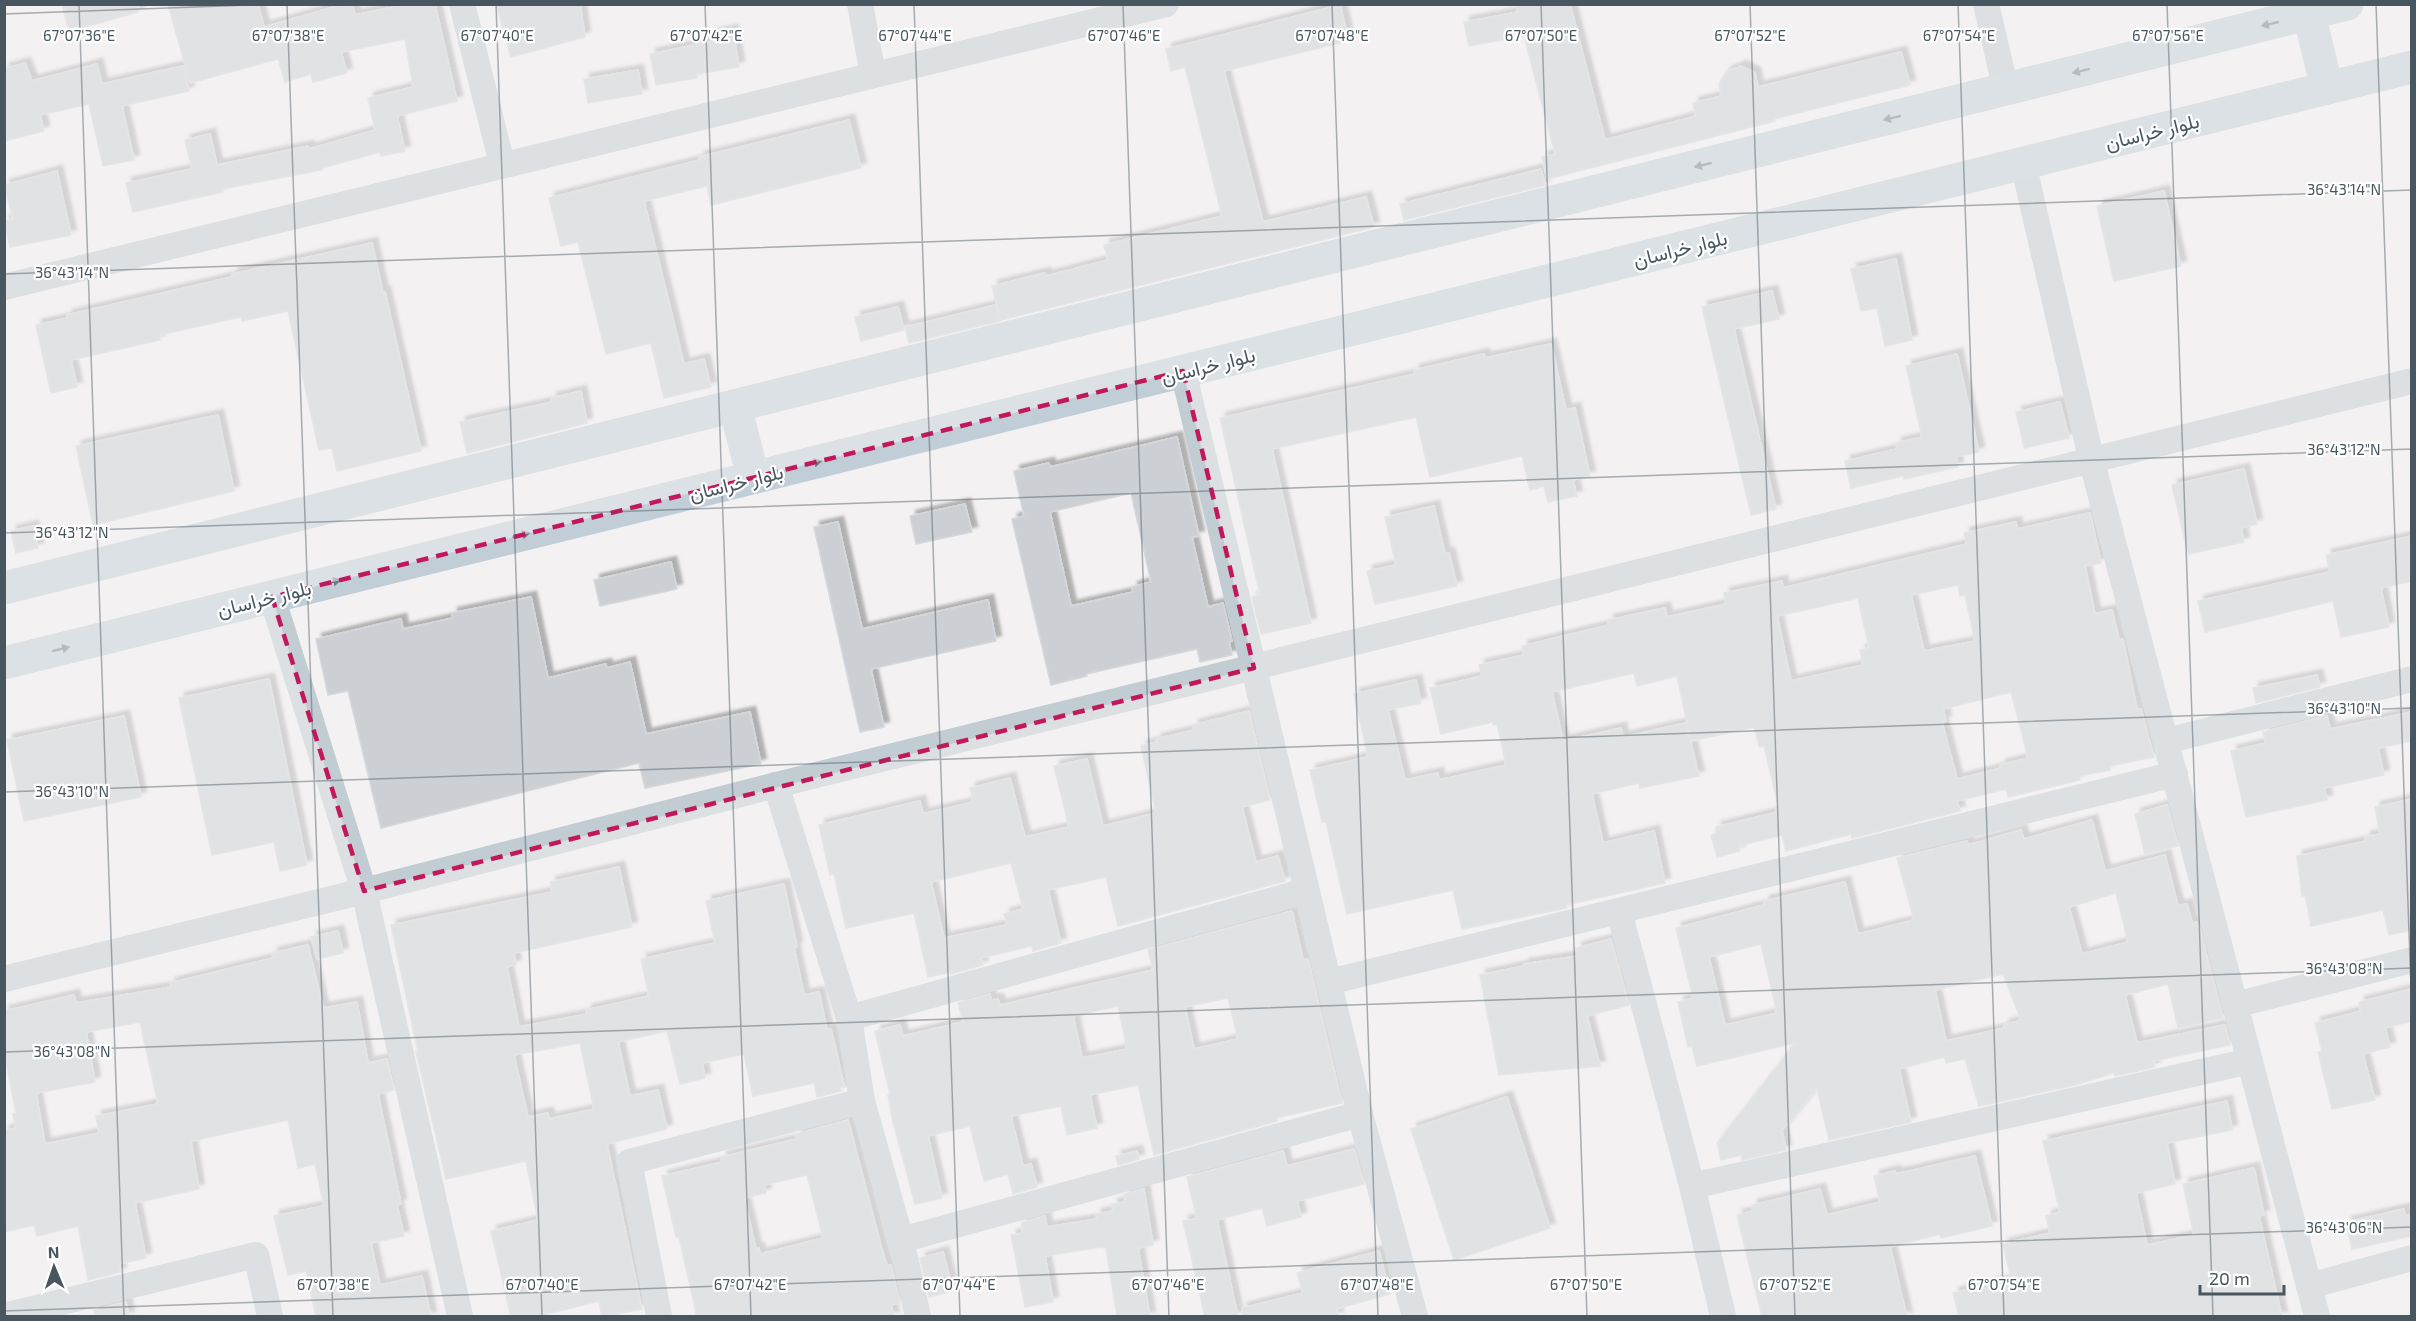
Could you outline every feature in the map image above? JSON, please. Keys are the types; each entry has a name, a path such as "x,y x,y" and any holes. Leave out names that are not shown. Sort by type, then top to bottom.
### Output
{"main road":[{"path":"4,588 2348,4"},
{"path":"2309,14 2326,88"},
{"name":"بلوار خراسان","path":"4,663 2412,67"},
{"path":"735,406 753,477"}],"street":[{"path":"462,4 502,164"},
{"path":"860,4 873,75"},
{"path":"4,287 1166,4"},
{"path":"1986,4 2006,90"},
{"path":"2023,163 2092,462 2317,1317"},
{"path":"1183,371 1360,1114 1415,1317"},
{"path":"4,979 364,891 776,785 2092,462 2412,381"},
{"path":"272,597 364,891 460,1317"},
{"path":"2166,741 2412,679"},
{"path":"1329,982 2175,774"},
{"path":"776,785 849,1018 862,1101 901,1240 918,1317"},
{"path":"849,1018 1306,891"},
{"path":"1619,911 1692,1186 1723,1317"},
{"path":"2235,1005 2412,960"},
{"path":"1692,1186 2250,1061"},
{"path":"659,1317 628,1162 862,1101"},
{"path":"901,1240 1360,1114"},
{"path":"4,1316 256,1255 270,1317"},
{"path":"2309,1286 2412,1258"}],"highlighted area":[{"path":"1183,371 1254,668 364,891 272,597"}],"building":[{"path":"62,4 138,4 139,12 69,31"},
{"path":"168,4 258,4 264,27 344,4 352,4 355,15 408,4 435,4 457,101 397,116 405,151 381,156 380,152 322,168 322,170 222,189 223,192 133,212 126,183 192,169 185,140 210,134 217,165 308,146 309,149 375,130 368,98 413,87 405,39 341,52 347,73 313,82 311,74 285,82 278,59 190,83"},
{"path":"496,4 580,4 585,37 511,57"},
{"path":"1516,4 1570,4 1605,140 1696,116 1693,103 1721,96 1719,84 1726,72 1741,66 1755,73 1758,87 1901,52 1910,85 1547,179 1542,157 1555,154 1524,36 1469,46 1464,22 1518,12"},
{"path":"1340,5 1349,41 1224,71 1263,222 1366,197 1374,227 1001,320 992,286 1045,273 1046,276 1108,260 1104,245 1222,216 1185,67 1171,71 1166,49"},
{"path":"733,30 739,67 696,74 697,78 656,85 650,54 714,41 712,34"},
{"path":"25,63 32,81 97,64 102,84 183,66 189,91 122,106 134,160 103,166 89,104 40,115 44,131 4,141 4,69"},
{"path":"638,70 642,94 588,103 584,79"},
{"path":"849,120 861,168 711,205 707,186 644,201 684,364 704,359 711,387 664,398 651,343 606,354 578,242 561,246 549,198 700,160 699,157"},
{"path":"1541,169 1545,185 1404,220 1400,204"},
{"path":"57,171 71,235 10,247 4,221 13,219 4,185"},
{"path":"2164,191 2181,266 2114,281 2097,206"},
{"path":"372,243 421,451 337,471 332,448 319,450 288,311 242,321 241,317 159,335 160,340 71,360 77,387 51,393 36,325 68,318 67,315 232,277 232,274"},
{"path":"1896,259 1912,340 1885,346 1877,308 1861,311 1851,269"},
{"path":"1772,291 1779,319 1734,329 1776,509 1751,515 1702,307"},
{"path":"996,305 1000,321 909,343 905,327"},
{"path":"898,307 904,330 861,341 855,317"},
{"path":"1551,344 1566,410 1575,408 1590,476 1573,480 1577,496 1548,502 1544,486 1530,490 1522,456 1430,477 1416,417 1272,449 1311,623 1261,634 1252,597 1260,595 1220,418 1415,374 1414,370 1484,354 1485,358"},
{"path":"1957,354 1979,452 1956,457 1958,467 1851,488 1845,461 1897,449 1896,443 1922,437 1906,366"},
{"path":"581,391 587,423 467,453 460,422 552,402 551,398"},
{"path":"2060,402 2069,438 2024,448 2016,412"},
{"path":"218,415 234,491 93,525 76,446"},
{"path":"1177,437 1199,536 1192,537 1208,607 1223,603 1232,641 1229,642 1232,655 1200,662 1197,649 1086,674 1087,676 1051,685 1012,519 1024,516 1014,471 1049,463 1050,467","holes":["1131,493 1151,582 1132,587 1133,592 1071,606 1050,512"]},
{"path":"2244,469 2257,524 2241,528 2244,542 2188,554 2172,485"},
{"path":"965,504 972,532 916,544 910,516"},
{"path":"1434,506 1445,554 1449,553 1457,586 1375,604 1367,571 1396,565 1385,517"},
{"path":"2090,513 2101,563 2085,566 2095,614 2112,610 2119,640 2123,639 2137,709 2141,709 2154,757 2110,766 2110,770 2079,776 2080,780 2008,797 2006,789 1957,801 1960,811 1852,838 1851,834 1786,851 1782,835 1739,846 1740,851 1717,857 1711,835 1717,834 1716,827 1777,812 1775,806 1778,805 1764,746 1759,747 1754,727 1691,741 1677,676 1637,686 1634,673 1552,692 1563,741 1621,728 1623,737 1686,723 1699,776 1640,788 1639,783 1592,794 1603,843 1654,831 1665,883 1566,905 1567,908 1462,929 1453,890 1347,914 1326,822 1322,822 1310,770 1368,757 1354,694 1416,680 1421,703 1388,710 1405,780 1438,773 1439,780 1506,765 1497,724 1493,725 1493,722 1441,734 1430,688 1482,676 1479,665 1524,655 1522,646 1609,625 1608,620 1665,608 1667,617 1726,604 1724,593 1782,581 1783,588 1967,544 1964,533 2016,522 2017,529","holes":["1958,585 1960,596 1965,595 1975,641 1924,651 1911,595","1858,598 1869,648 1860,650 1863,665 1791,681 1777,616","2011,692 2028,758 2000,765 2001,768 1957,779 1942,722 1946,721 1943,709"]},
{"path":"838,522 862,629 988,600 996,641 871,669 884,727 860,732 814,527"},
{"path":"33,526 38,548 16,553 11,531"},
{"path":"2412,536 2412,581 2381,588 2389,627 2341,637 2333,601 2205,632 2198,601 2330,572 2326,555"},
{"path":"671,562 677,589 600,606 594,580"},
{"path":"531,597 548,678 606,664 607,668 630,662 646,734 750,712 761,764 645,788 639,763 381,828 348,691 328,695 316,639 401,619 403,629 453,618 452,613"},
{"path":"2317,675 2320,687 2256,703 2253,688"},
{"path":"269,679 307,865 280,871 274,842 212,855 179,698"},
{"path":"1249,711 1270,800 1242,807 1256,862 1278,856 1285,881 1118,926 1106,877 1048,890 1061,943 1033,951 1032,946 981,958 983,965 951,974 951,972 928,977 914,913 846,928 834,874 830,875 819,825 920,801 923,814 973,802 970,788 1010,778 1025,837 1069,827 1054,766 1087,759 1103,826 1156,813 1141,746 1157,742 1156,739 1194,730 1193,725","holes":["1011,863 1023,909 1004,914 1007,925 944,938 931,882"]},
{"path":"2412,712 2412,741 2378,748 2384,775 2324,788 2327,800 2246,817 2231,751 2266,743 2263,732 2327,716 2330,729"},
{"path":"124,716 141,797 24,821 7,740"},
{"path":"2412,799 2412,930 2389,935 2383,910 2311,926 2305,895 2302,896 2297,856 2366,841 2365,837 2380,834 2375,807"},
{"path":"2167,805 2178,846 2145,854 2135,814"},
{"path":"2092,820 2105,871 2165,855 2178,906 2187,904 2192,923 2198,922 2223,1018 2178,1028 2168,984 2125,995 2137,1043 2225,1025 2230,1045 2153,1061 2155,1067 2115,1076 2114,1073 2075,1085 1979,1106 1965,1059 1946,1063 1944,1057 1899,1069 1911,1122 1829,1140 1817,1088 1782,1130 1786,1150 1742,1160 1741,1155 1721,1160 1717,1143 1795,1043 1697,1066 1692,1046 1688,1047 1678,1002 1693,998 1676,928 1764,905 1764,901 1845,882 1858,934 1914,920 1897,858 1967,841 1968,845 2021,830 2024,839","holes":["2116,893 2128,942 2082,954 2069,907","1761,944 1777,1013 1725,1025 1709,957","2003,974 2021,1020 2004,1025 2005,1028 1946,1041 1935,990"]},
{"path":"619,867 632,927 514,953 516,965 507,967 519,1027 587,1014 586,1010 649,996 641,959 715,943 706,901 784,884 804,995 819,992 827,1030 831,1029 844,1085 840,1086 841,1091 817,1097 814,1083 753,1096 744,1054 702,1063 705,1078 680,1084 667,1031 618,1042 630,1096 658,1090 667,1129 607,1144 642,1309 602,1317 599,1301 535,1317 511,1317 491,1231 538,1220 526,1161 446,1179 416,1052 418,1052 391,925 552,892 550,882","holes":["580,1043 594,1109 549,1119 548,1113 528,1117 514,1055"]},
{"path":"1292,911 1303,960 1308,959 1342,1103 1276,1118 1277,1121 1154,1155 1138,1085 1090,1095 1097,1128 1067,1135 1061,1106 1011,1116 1023,1166 1031,1164 1037,1187 1013,1194 1008,1174 984,1181 970,1126 928,1136 942,1198 915,1204 892,1118 888,1095 890,1094 875,1031 900,1025 903,1036 963,1022 958,1003 990,994 991,1000 998,999 1000,1005 1153,970 1148,950","holes":["1228,998 1238,1039 1194,1049 1185,1007","1118,1006 1127,1049 1082,1058 1073,1016"]},
{"path":"338,931 343,953 317,959 311,937"},
{"path":"1611,939 1629,1005 1587,1016 1600,1066 1499,1075 1480,975 1524,966 1524,964 1578,956 1576,948"},
{"path":"308,945 323,1008 357,1002 368,1063 387,1059 394,1090 378,1094 401,1204 397,1205 404,1236 371,1243 380,1285 422,1276 431,1317 316,1317 306,1271 288,1275 274,1216 324,1206 315,1164 298,1168 288,1120 191,1141 199,1189 135,1203 146,1258 119,1264 121,1272 88,1280 78,1226 37,1236 34,1225 4,1232 4,1131 16,1128 13,1114 16,1113 4,1051 4,1011 74,995 76,1003 171,987 170,983 273,958 272,953","holes":["140,1022 158,1104 96,1116 99,1133 45,1144 36,1093 95,1082 86,1032"]},
{"path":"2412,989 2412,1021 2385,1028 2390,1047 2363,1054 2375,1100 2332,1109 2318,1052 2322,1051 2315,1023 2361,1011 2359,1002"},
{"path":"1507,1097 1550,1228 1454,1260 1411,1129"},
{"path":"2227,1101 2232,1130 2167,1143 2175,1184 2136,1193 2147,1245 2194,1235 2183,1184 2254,1168 2264,1215 2259,1216 2282,1317 1959,1317 1953,1293 2011,1279 2003,1244 2050,1233 2046,1216 2060,1212 2043,1141"},
{"path":"848,1120 881,1246 887,1266 891,1265 900,1303 891,1305 894,1317 697,1317 679,1237 676,1237 662,1176 722,1162 721,1157 797,1139 796,1134","holes":["807,1175 823,1238 760,1254 759,1248 756,1249 744,1198 766,1193 764,1185"]},
{"path":"1354,1149 1364,1184 1297,1201 1301,1217 1267,1226 1262,1208 1217,1220 1238,1317 1205,1317 1183,1221 1197,1219 1187,1177 1283,1151 1287,1166"},
{"path":"1137,1151 1139,1159 1118,1165 1116,1156"},
{"path":"1975,1156 1992,1226 1941,1238 1940,1234 1890,1247 1907,1317 1762,1317 1737,1215 1753,1211 1752,1205 1820,1189 1827,1215 1880,1202 1874,1176 1895,1171 1896,1174"},
{"path":"1144,1189 1153,1245 1138,1248 1150,1317 1117,1317 1106,1248 1101,1247 1045,1256 1053,1302 1025,1307 1011,1235 1023,1233 1021,1223 1045,1216 1047,1227 1097,1219 1096,1214 1113,1211 1112,1204 1126,1202 1124,1194"},
{"path":"2404,1209 2405,1216 2412,1214 2412,1236 2352,1249 2346,1222"},
{"path":"1379,1251 1390,1294 1336,1309 1338,1317 1243,1317 1242,1308 1303,1293 1297,1273"},
{"path":"943,1252 953,1291 929,1297 920,1258"},
{"path":"126,1302 129,1317 95,1317 94,1310"}]}
